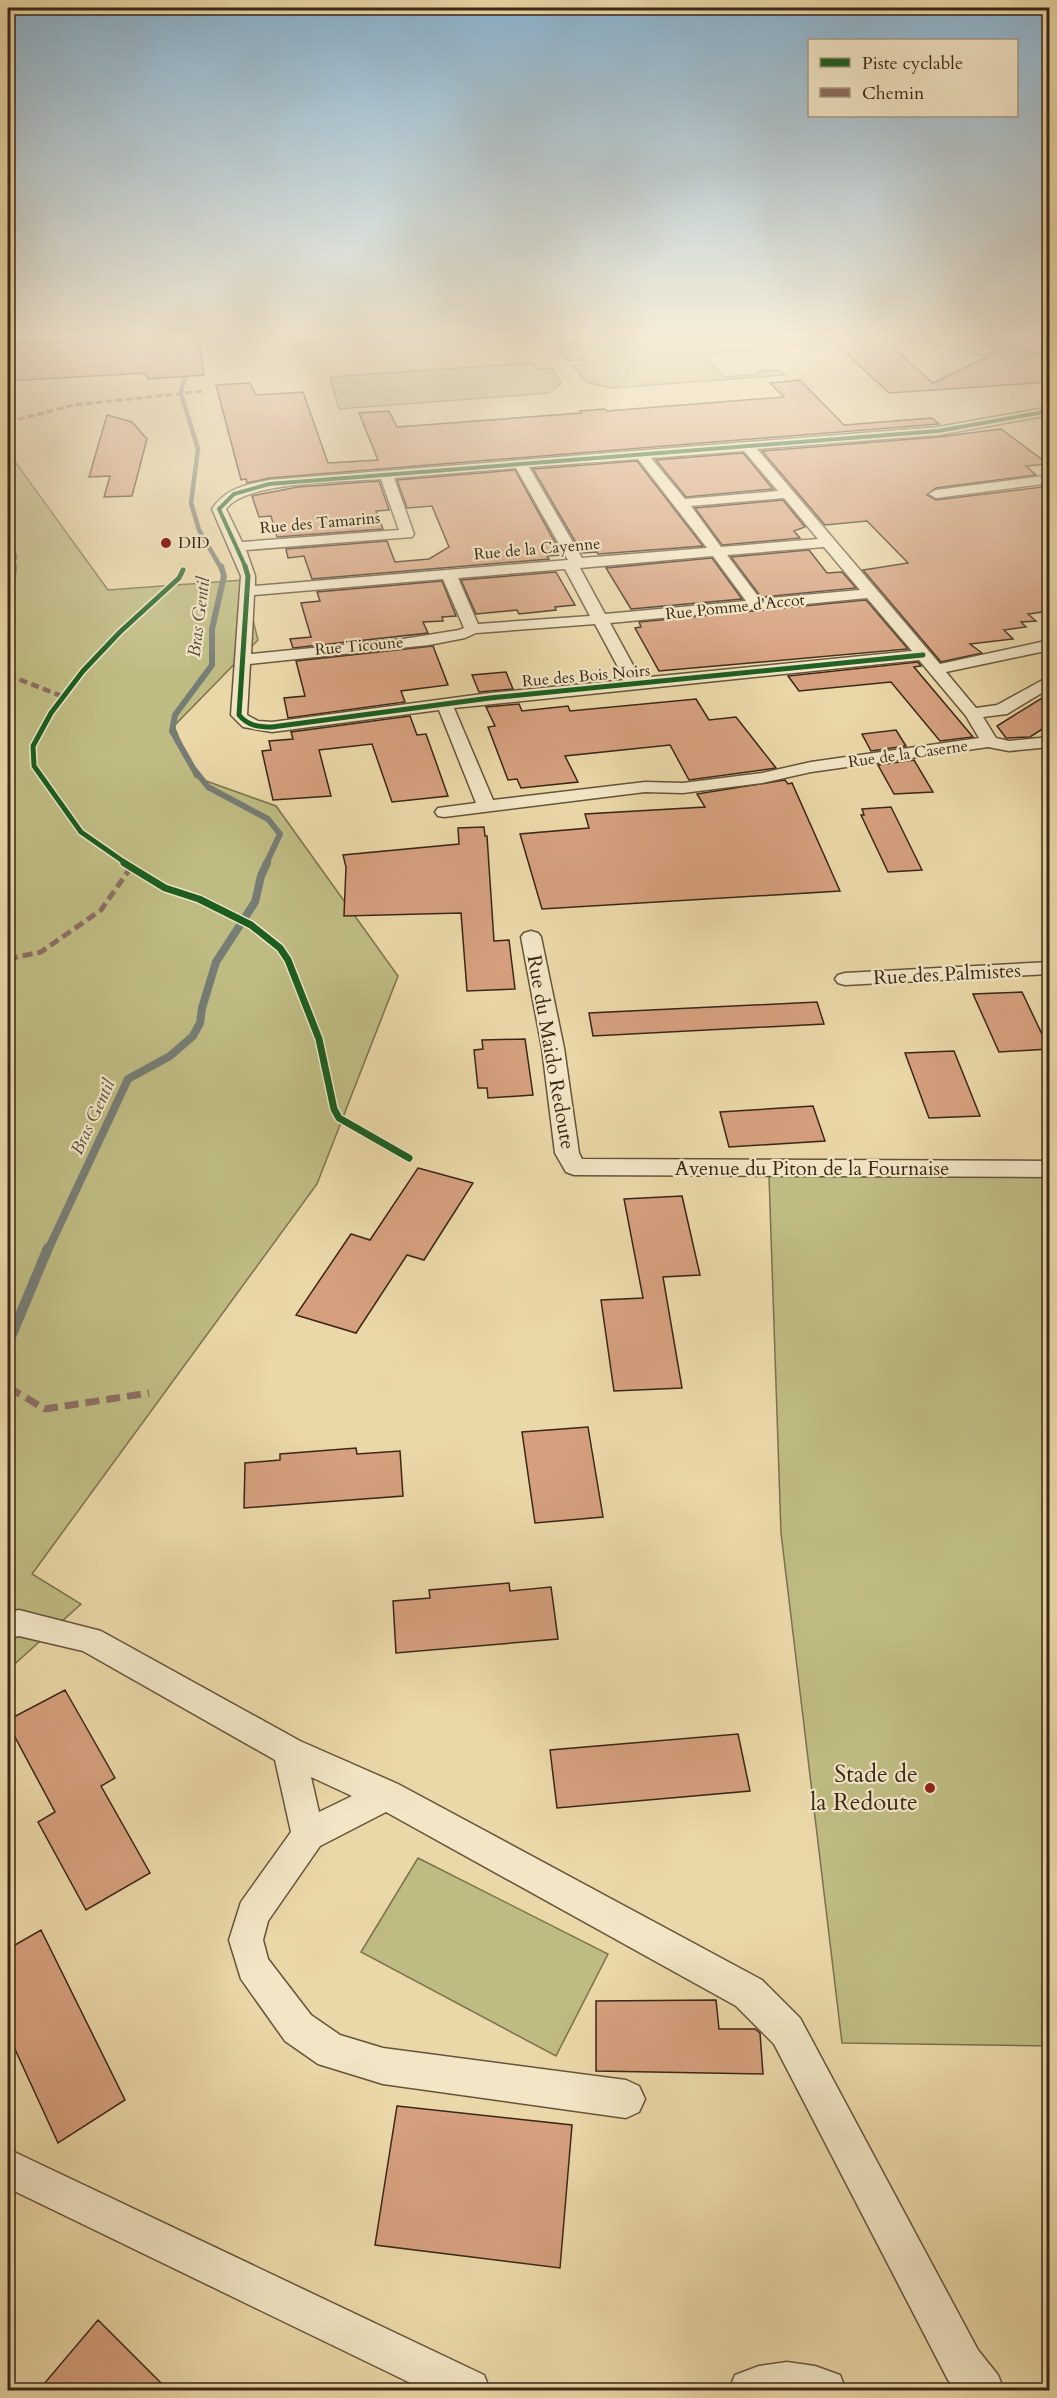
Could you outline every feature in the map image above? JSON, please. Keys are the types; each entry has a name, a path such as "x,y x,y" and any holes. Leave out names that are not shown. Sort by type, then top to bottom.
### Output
{"street":[{"path":"243,660 249,591 246,565 235,548 219,509 232,494 269,484 720,450"},
{"name":"Rue de la Caserne","path":"444,812 645,787 682,788 762,778 811,767 988,742 987,735 972,713 751,450"},
{"path":"642,455 681,503 756,604"},
{"path":"520,464 574,564 598,619 636,685"},
{"name":"Rue des Tamarins","path":"386,475 412,548"},
{"path":"936,494 1050,479"},
{"path":"681,503 787,494"},
{"name":"Rue des Tamarins","path":"235,548 406,534"},
{"name":"Rue de la Cayenne","path":"249,591 828,542"},
{"path":"449,575 472,629"},
{"name":"Rue Pomme d'Accot","path":"598,619 872,593"},
{"name":"Rue Ticoune","path":"243,660 458,636 472,629 598,619"},
{"path":"935,670 1050,645"},
{"name":"Rue des Bois Noirs","path":"243,660 239,715 243,721 272,727 490,698 923,655"},
{"path":"972,713 1001,710 1050,681"},
{"path":"445,705 486,806"},
{"path":"988,742 1009,746 1050,742"},
{"name":"Rue du Maido Redoute","path":"531,937 553,1048 567,1153 574,1167"},
{"name":"Rue des Palmistes","path":"845,979 1050,968"},
{"name":"Avenue du Piton de la Fournaise","path":"574,1167 1050,1168"},
{"path":"8,1625 19,1623 90,1640 289,1751 386,1796 703,1966 748,1993 787,2031 963,2365 983,2391"},
{"path":"289,1751 308,1835"},
{"path":"386,1796 308,1835 253,1914 246,1940 253,1966 298,2028 331,2051 382,2066 626,2099"},
{"path":"8,2168 469,2391"},
{"path":"750,2391 770,2383 807,2384 825,2391"}],"shaded area":[{"path":"8,452 108,590 243,580 258,640 174,726 195,777 276,806 398,976 317,1184 32,1574 81,1604 8,1670"},
{"name":"Stade de la Redoute","path":"769,1176 1049,1176 1049,2046 842,2043 781,1533"},
{"path":"418,1858 608,1954 556,2056 361,1952"}],"building":[{"path":"97,450 144,450 132,496 104,497 110,476 89,477"},
{"path":"233,450 323,450 328,463 378,460 374,450 618,450 269,478 247,483 246,479 241,480"},
{"path":"1029,450 1048,464 1026,466 1036,475 936,488 927,495 936,500 1050,486 1050,611 1028,614 1036,621 1021,622 1026,627 1004,630 1013,639 970,644 982,653 941,662 863,570 908,563 867,521 825,525 762,451"},
{"path":"743,453 773,489 686,497 656,460"},
{"path":"637,461 703,546 598,554 597,552 582,553 533,469"},
{"path":"515,470 562,555 547,556 549,559 312,579 304,556 288,558 286,549 387,541 395,562 429,559 449,547 432,506 407,508 397,480"},
{"path":"379,481 389,510 376,511 383,529 277,537 271,516 259,517 252,496 298,487"},
{"path":"783,500 805,527 794,531 800,538 722,545 695,508"},
{"path":"809,550 827,573 842,572 856,588 761,597 731,557"},
{"path":"712,558 742,599 631,609 606,568"},
{"path":"556,572 575,605 555,607 556,610 519,614 517,610 476,614 461,580"},
{"path":"442,581 456,616 442,617 443,621 423,622 428,633 293,648 290,639 311,637 301,603 320,601 317,592"},
{"path":"866,600 908,649 659,671 635,628 641,627 639,622"},
{"path":"433,646 448,685 401,691 405,702 288,718 284,698 305,696 296,661"},
{"path":"918,662 921,666 914,667 973,737 940,741 891,682 799,691 788,676"},
{"path":"506,672 513,689 479,692 472,675"},
{"path":"1050,693 1050,724 1030,737 1006,738 997,726"},
{"path":"696,699 709,720 736,717 776,768 689,780 670,745 565,756 578,782 521,788 517,779 508,780 488,727 495,726 486,707 519,704 522,711 568,706 570,711"},
{"path":"410,716 417,735 426,734 448,796 392,802 372,744 319,750 331,796 273,800 262,751 271,750 269,741 293,739 291,732"},
{"path":"896,730 906,746 871,751 862,734"},
{"path":"914,760 933,792 894,794 878,765"},
{"path":"785,780 788,784 792,783 840,891 542,909 520,834 589,828 585,814 705,807 697,794"},
{"path":"891,807 922,870 888,872 861,815 864,815 862,809"},
{"path":"484,827 485,836 487,836 494,941 509,940 515,989 467,991 461,913 344,916 346,867 343,855 459,844 458,828"},
{"path":"1022,992 1049,1049 999,1052 973,994"},
{"path":"817,1002 824,1024 593,1036 589,1013"},
{"path":"525,1039 533,1095 488,1098 487,1088 478,1088 474,1050 483,1049 482,1040"},
{"path":"954,1051 980,1116 929,1118 905,1053"},
{"path":"813,1106 825,1141 729,1147 720,1112"},
{"path":"418,1168 473,1183 424,1260 407,1255 356,1333 296,1315 351,1234 370,1240"},
{"path":"682,1196 700,1275 663,1277 682,1388 614,1391 601,1300 643,1298 624,1199"},
{"path":"588,1427 603,1517 535,1523 522,1432"},
{"path":"356,1448 357,1454 400,1451 403,1496 244,1508 245,1463 280,1460 280,1454"},
{"path":"509,1583 510,1591 551,1587 558,1639 396,1653 393,1601 430,1598 429,1590"},
{"path":"65,1690 115,1778 101,1786 150,1873 86,1910 38,1822 55,1812 8,1724 8,1720"},
{"path":"738,1734 750,1791 557,1808 550,1750"},
{"path":"41,1930 125,2100 58,2143 8,2034 8,1949"},
{"path":"716,2000 719,2029 755,2029 760,2033 763,2074 596,2071 596,2001"},
{"path":"397,2106 572,2125 560,2268 375,2245"},
{"path":"98,2320 169,2391 38,2391"}],"waterway":[{"name":"Bras Gentil","path":"198,450 191,503 199,530 221,568"},
{"name":"Bras Gentil","path":"221,566 224,576 212,629 212,665 175,715 172,731 193,768 208,787 268,819 280,834 266,864"},
{"name":"Bras Gentil","path":"48,1250 128,1079 170,1056 193,1036 200,1023 202,1008 216,962 255,902 261,876 267,863"},
{"name":"Bras Gentil","path":"8,1344 48,1248"}],"marked path":[{"path":"8,524 16,556 8,636"},
{"path":"8,675 64,697"},
{"path":"8,959 41,952 101,910 131,867"},
{"path":"8,1387 45,1409 149,1393"}],"cycle path":[{"path":"699,450 269,484 234,494 219,509 248,576 239,715 249,724 272,727 490,698 923,655"},
{"path":"183,570 179,578 120,632 66,691 37,736 33,746 34,766 81,832 102,849 165,888 199,899 251,925 280,948 288,960 319,1039 334,1109 339,1118 409,1158"}],"place":[{"name":"DID","path":"166,543"},
{"name":"Stade de la Redoute","path":"930,1788"}]}
